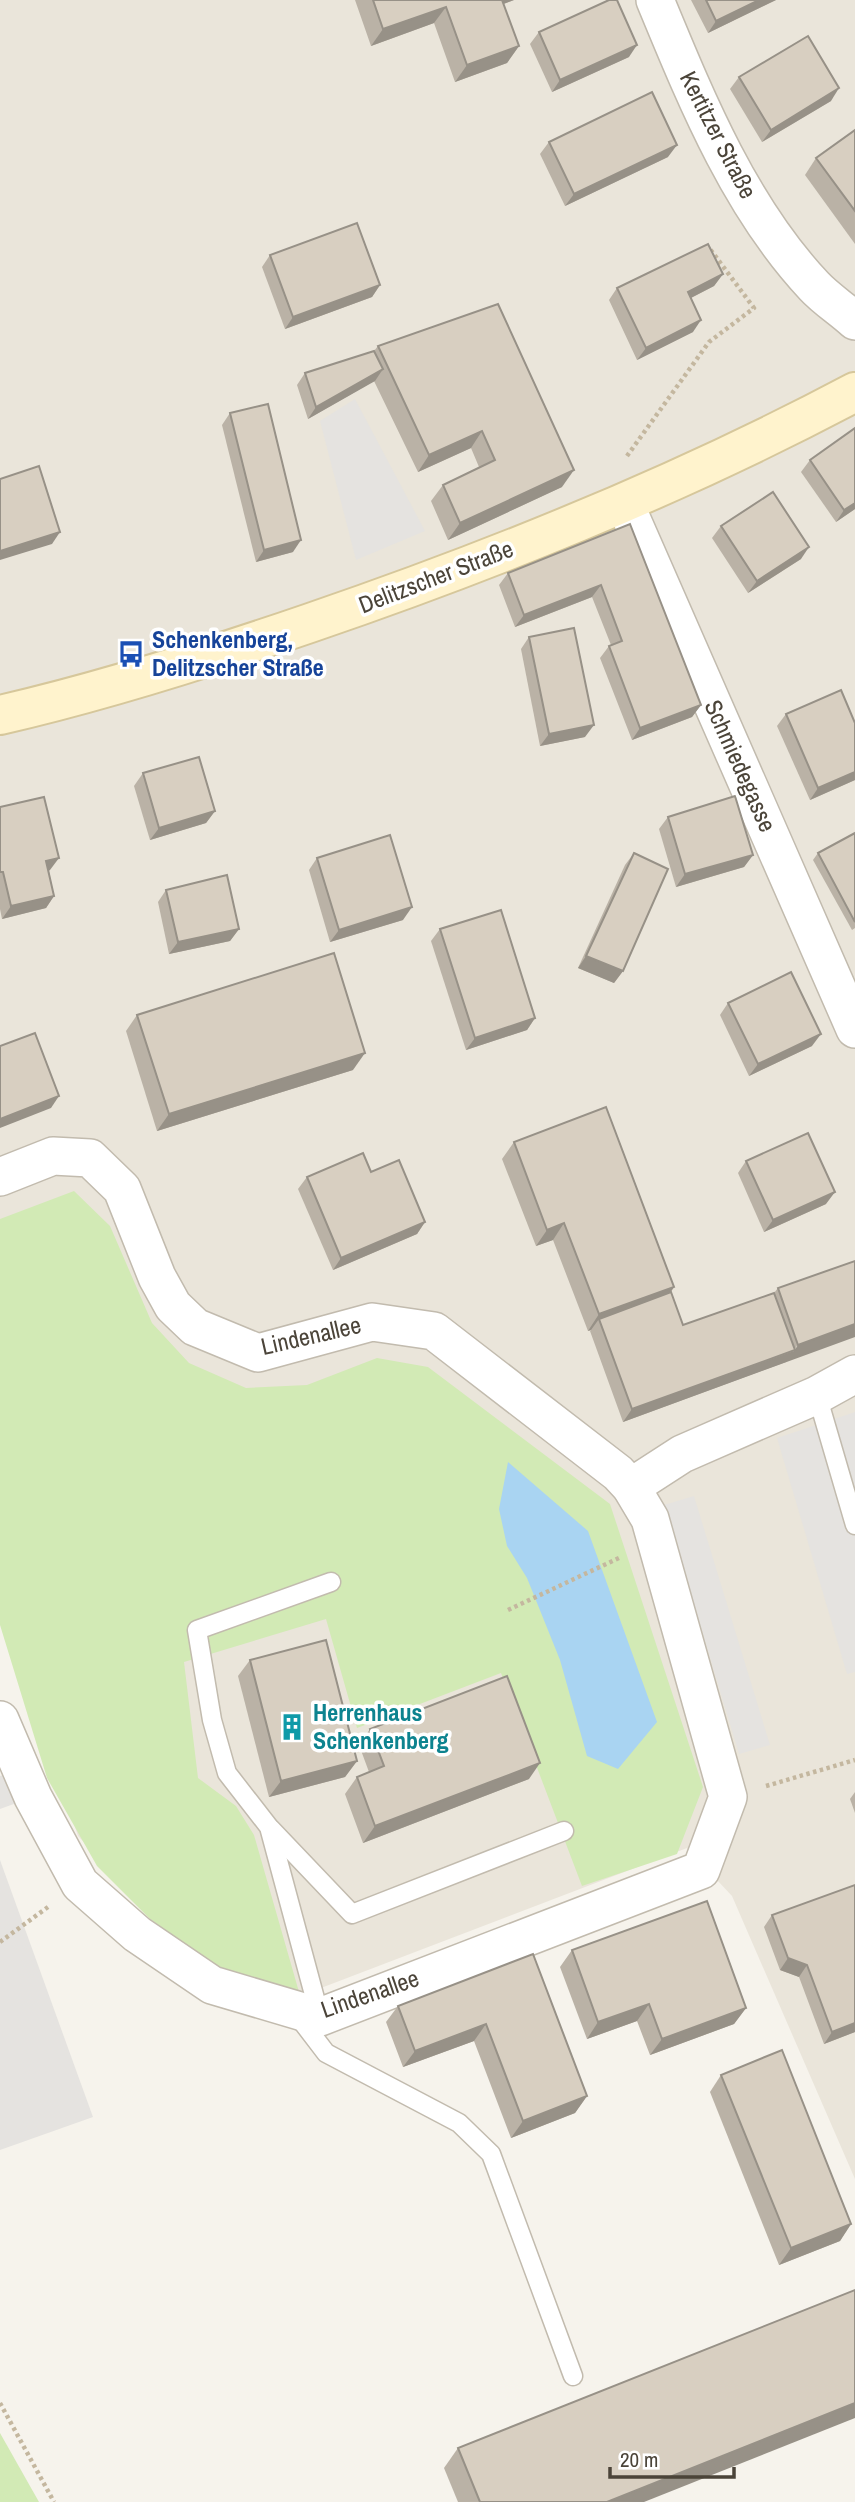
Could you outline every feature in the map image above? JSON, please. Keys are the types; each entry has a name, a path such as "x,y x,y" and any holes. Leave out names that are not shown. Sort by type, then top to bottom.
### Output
{"street":[{"name":"Kertitzer Straße","path":"654,0 746,196 814,286 855,321"},
{"name":"Delitzscher Straße","path":"0,715 256,642 399,593 625,504 755,445 855,392"},
{"name":"Schmiedegasse","path":"625,504 855,1029"},
{"name":"Lindenallee","path":"0,1177 53,1156 90,1157 122,1189 157,1277 173,1306 195,1326 258,1353 372,1322 434,1331 493,1373 631,1487 650,1519 728,1797 701,1870 306,2013 212,1985 137,1934 80,1884 33,1797 0,1720"},
{"path":"631,1487 682,1454 817,1395 855,1374"}],"lane":[{"path":"817,1395 855,1525"},
{"path":"331,1582 197,1630 212,1720 227,1773 269,1827 352,1914 564,1831"},
{"path":"269,1827 306,2013 326,2053 459,2123 491,2154 572,2376"}],"path":[{"path":"620,465 709,342 754,308 710,249"},
{"path":"508,1610 616,1559"},
{"path":"728,1797 855,1760"},
{"path":"0,1942 80,1884"},
{"path":"0,2403 54,2502"}],"shaded area":[{"path":"0,0 855,0 855,2179 732,1896 687,1848 300,1996 185,1948 78,1836 0,1595"},
{"path":"355,399 425,531 356,560 320,421"},
{"path":"855,1412 855,1672 847,1674 777,1438"},
{"path":"694,1496 770,1745 739,1754 664,1505"},
{"path":"22,1768 33,1797 0,1809 0,1776"},
{"path":"0,1860 93,2117 0,2150"}],"green space":[{"path":"74,1191 110,1226 152,1323 189,1363 246,1388 307,1385 377,1358 428,1367 610,1504 703,1787 677,1854 582,1886 501,1673 357,1728 326,1619 184,1662 198,1778 236,1806 254,1835 299,1992 220,1970 150,1919 97,1866 47,1778 0,1625 0,1219"},
{"path":"0,2433 39,2502 0,2502"}],"water":[{"path":"508,1462 588,1531 657,1722 618,1769 587,1756 560,1660 527,1578 507,1546 499,1509"}],"building":[{"path":"373,0 502,0 519,46 467,65 446,7 383,29"},
{"path":"609,0 617,0 637,45 560,80 539,32"},
{"path":"706,0 759,0 716,21"},
{"path":"808,36 839,88 771,130 739,77"},
{"path":"652,92 677,145 574,194 549,142"},
{"path":"855,130 855,211 816,158"},
{"path":"357,223 380,285 293,317 270,255"},
{"path":"708,244 723,274 688,292 701,320 646,348 617,288"},
{"path":"498,304 574,470 460,523 443,485 495,460 482,431 429,455 378,346"},
{"path":"374,351 383,369 316,407 305,373"},
{"path":"268,404 301,540 264,550 230,413"},
{"path":"855,428 855,503 844,510 810,460"},
{"path":"39,466 60,532 0,551 0,479"},
{"path":"773,492 809,547 757,581 721,526"},
{"path":"630,524 701,705 640,728 609,646 622,641 601,585 524,615 508,573"},
{"path":"574,628 594,725 549,734 529,637"},
{"path":"841,690 855,723 855,772 818,788 786,714"},
{"path":"199,757 215,811 159,828 143,773"},
{"path":"735,796 753,855 685,874 668,817"},
{"path":"44,797 59,858 46,861 54,896 11,906 3,872 0,872 0,807"},
{"path":"855,833 855,922 818,853"},
{"path":"390,835 412,907 339,930 317,858"},
{"path":"634,853 668,869 623,971 586,956"},
{"path":"227,875 239,929 178,942 166,890"},
{"path":"501,910 535,1018 475,1038 440,929"},
{"path":"334,953 365,1053 169,1114 137,1015"},
{"path":"791,972 821,1034 758,1064 728,1003"},
{"path":"35,1033 59,1096 0,1119 0,1046"},
{"path":"606,1107 674,1287 599,1314 564,1223 547,1230 514,1142"},
{"path":"808,1133 835,1192 773,1220 746,1161"},
{"path":"363,1153 371,1172 399,1160 425,1222 341,1258 307,1177"},
{"path":"855,1261 855,1324 798,1345 778,1288"},
{"path":"671,1292 683,1325 774,1293 795,1350 632,1409 599,1319"},
{"name":"Herrenhaus Schenkenberg","path":"326,1640 357,1761 281,1781 250,1660"},
{"path":"507,1676 540,1763 375,1826 357,1777 384,1766 370,1729"},
{"path":"855,1885 855,2023 832,2032 807,1965 788,1958 772,1915"},
{"path":"707,1901 746,2008 662,2039 649,2004 598,2022 572,1950"},
{"path":"533,1954 587,2096 523,2121 486,2024 415,2051 398,2006"},
{"path":"782,2050 851,2224 791,2248 721,2075"},
{"path":"855,2290 855,2403 607,2502 480,2502 458,2448"}],"place":[{"name":"Schenkenberg, Delitzscher Straße","path":"131,654"},
{"name":"Herrenhaus Schenkenberg","path":"292,1727"}]}
